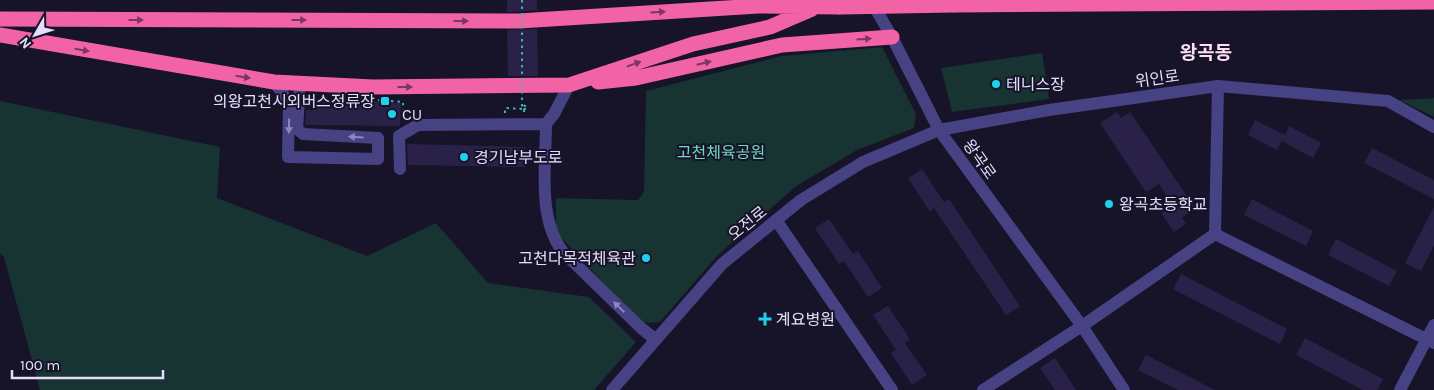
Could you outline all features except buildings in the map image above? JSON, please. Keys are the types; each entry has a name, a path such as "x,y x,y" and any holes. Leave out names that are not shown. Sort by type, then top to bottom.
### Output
{"highway":[{"path":"1414,2 1434,7"},
{"path":"0,19 519,21 758,6 1434,2"},
{"path":"570,85 693,44 770,27 818,6"},
{"path":"0,35 274,82 373,87 570,85 636,78 782,45 892,37"}],"street":[{"name":"왕곡로","path":"871,0 939,130 1082,326 1124,390"},
{"path":"274,82 289,102 288,157 378,158 378,138 303,134 297,129 300,84"},
{"path":"570,85 554,114 546,124 546,204 553,240 640,327 656,340"},
{"path":"1215,234 1218,86"},
{"name":"위인로","path":"939,130 1049,110 1218,86 1388,102 1434,127"},
{"path":"400,169 399,136 418,125 546,124"},
{"name":"오전로","path":"612,390 722,264 801,200 863,162 939,130"},
{"path":"776,220 892,390"},
{"path":"983,390 1082,326 1215,234"},
{"path":"1215,234 1430,342"},
{"path":"1400,390 1430,342 1434,326"}],"path":[{"path":"522,0 522,109"},
{"path":"404,102 405,122"},
{"path":"505,114 505,108 522,109 528,109 524,105 524,114"}],"green space":[{"name":"고천체육공원","path":"882,47 916,114 914,128 857,150 795,187 717,256 660,322 641,323 556,232 556,198 638,200 644,192 646,91 781,56"},
{"name":"테니스장","path":"1042,53 1049,99 952,112 941,68"},
{"path":"1434,98 1434,117 1400,100"},
{"path":"0,101 220,147 217,198 367,256 436,223 488,283 589,297 636,342 594,390 40,390 4,257 0,254"}],"place":[{"name":"테니스장","path":"996,84"},
{"name":"의왕고천시외버스정류장","path":"385,101"},
{"name":"CU","path":"392,114"},
{"name":"경기남부도로","path":"464,157"},
{"name":"왕곡초등학교","path":"1109,204"},
{"name":"고천다목적체육관","path":"646,258"},
{"name":"계요병원","path":"765,319"}],"district":[{"name":"왕곡동","path":"1206,52"}]}
